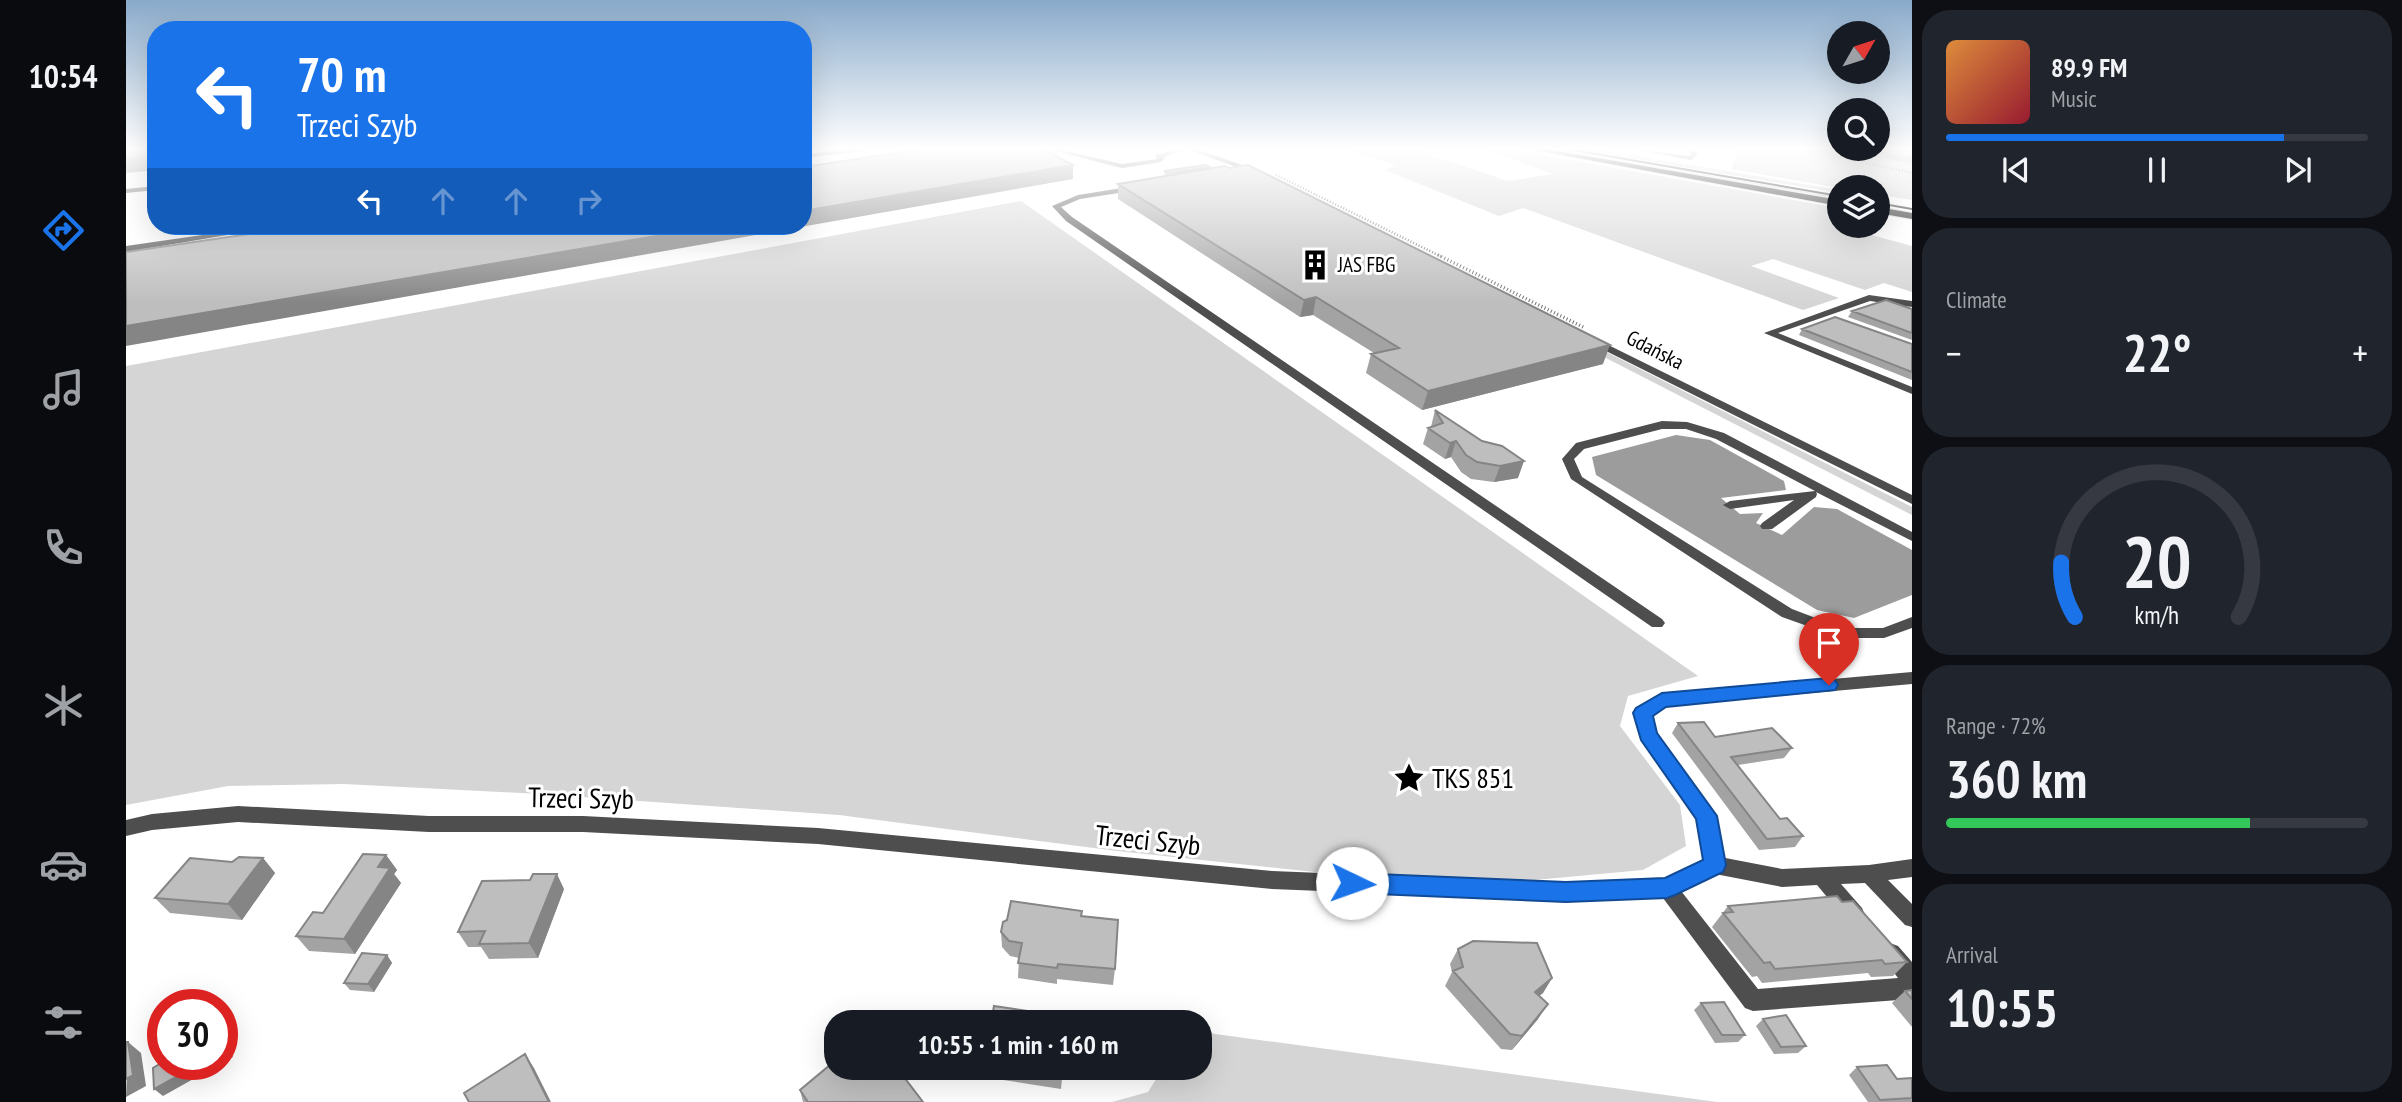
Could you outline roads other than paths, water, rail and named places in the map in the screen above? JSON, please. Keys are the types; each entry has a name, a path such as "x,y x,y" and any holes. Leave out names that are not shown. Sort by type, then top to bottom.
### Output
{"main road":[{"path":"1890,211 1912,216"}],"street":[{"path":"1070,200 1056,206 1069,219 1657,623"},
{"path":"126,249 219,235"},
{"path":"1912,304 1869,298 1769,332 1912,391"},
{"path":"1823,314 1836,318"},
{"name":"Gdańska","path":"1589,334 1912,500"},
{"path":"1912,537 1816,493 1720,436 1687,426 1662,425 1580,446 1569,459 1577,480 1787,613 1841,633 1884,633 1912,622"},
{"path":"1730,505 1816,493"},
{"path":"1767,526 1816,493"},
{"path":"1912,677 1662,700 1643,713 1648,735 1706,816 1715,865 1782,878 1869,874 1912,868"},
{"name":"Trzeci Szyb","path":"126,828 152,822 238,814 429,824 583,824 818,836 1272,880 1566,892 1667,888 1715,865"},
{"path":"1869,874 1912,918"},
{"path":"1821,876 1912,978"},
{"path":"1667,888 1753,1000 1912,988"}],"tram line":[{"path":"1890,205 1912,209"}],"place":[{"name":"JAS FBG","path":"1315,265"},
{"name":"TKS 851","path":"1409,778"}]}
